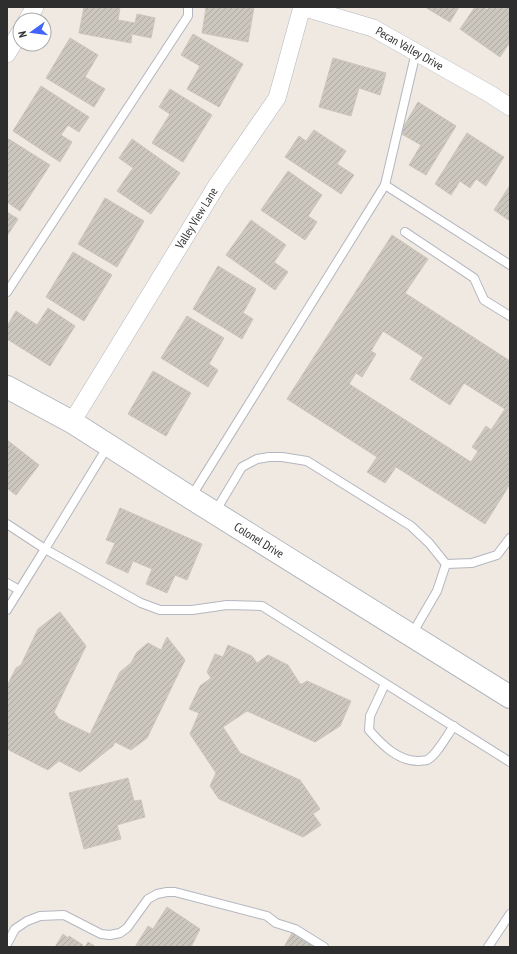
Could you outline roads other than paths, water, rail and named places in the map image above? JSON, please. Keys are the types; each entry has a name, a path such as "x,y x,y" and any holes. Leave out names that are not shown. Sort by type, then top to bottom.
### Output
{"street":[{"name":"Pecan Valley Drive","path":"302,7 373,28 490,94 510,107"},
{"name":"Valley View Lane","path":"72,422 217,185 277,98 302,7"},
{"name":"Colonel Drive","path":"7,387 72,422 215,513 509,695"}],"lane":[{"path":"7,292 188,16 188,7"},
{"path":"191,498 385,185 416,52"},
{"path":"385,185 510,265"},
{"path":"405,232 474,278 484,300 510,316"},
{"path":"7,610 109,445"},
{"path":"215,513 242,467 257,459 282,457 307,461 411,526 429,543 446,564"},
{"path":"7,524 45,548 141,603 160,610 192,610 227,605 262,606 510,762"},
{"path":"446,564 472,564 497,555 510,538"},
{"path":"411,635 437,591 446,564"},
{"path":"7,583 19,590"},
{"path":"385,684 370,716 369,730 380,742 395,754 413,761 427,760 436,752 454,726"},
{"path":"7,944 15,928 40,916 64,915 100,934 110,935 120,933 127,928 148,899 157,894 175,892 266,916 276,923 295,929 324,947"},
{"path":"488,947 510,914"}]}
